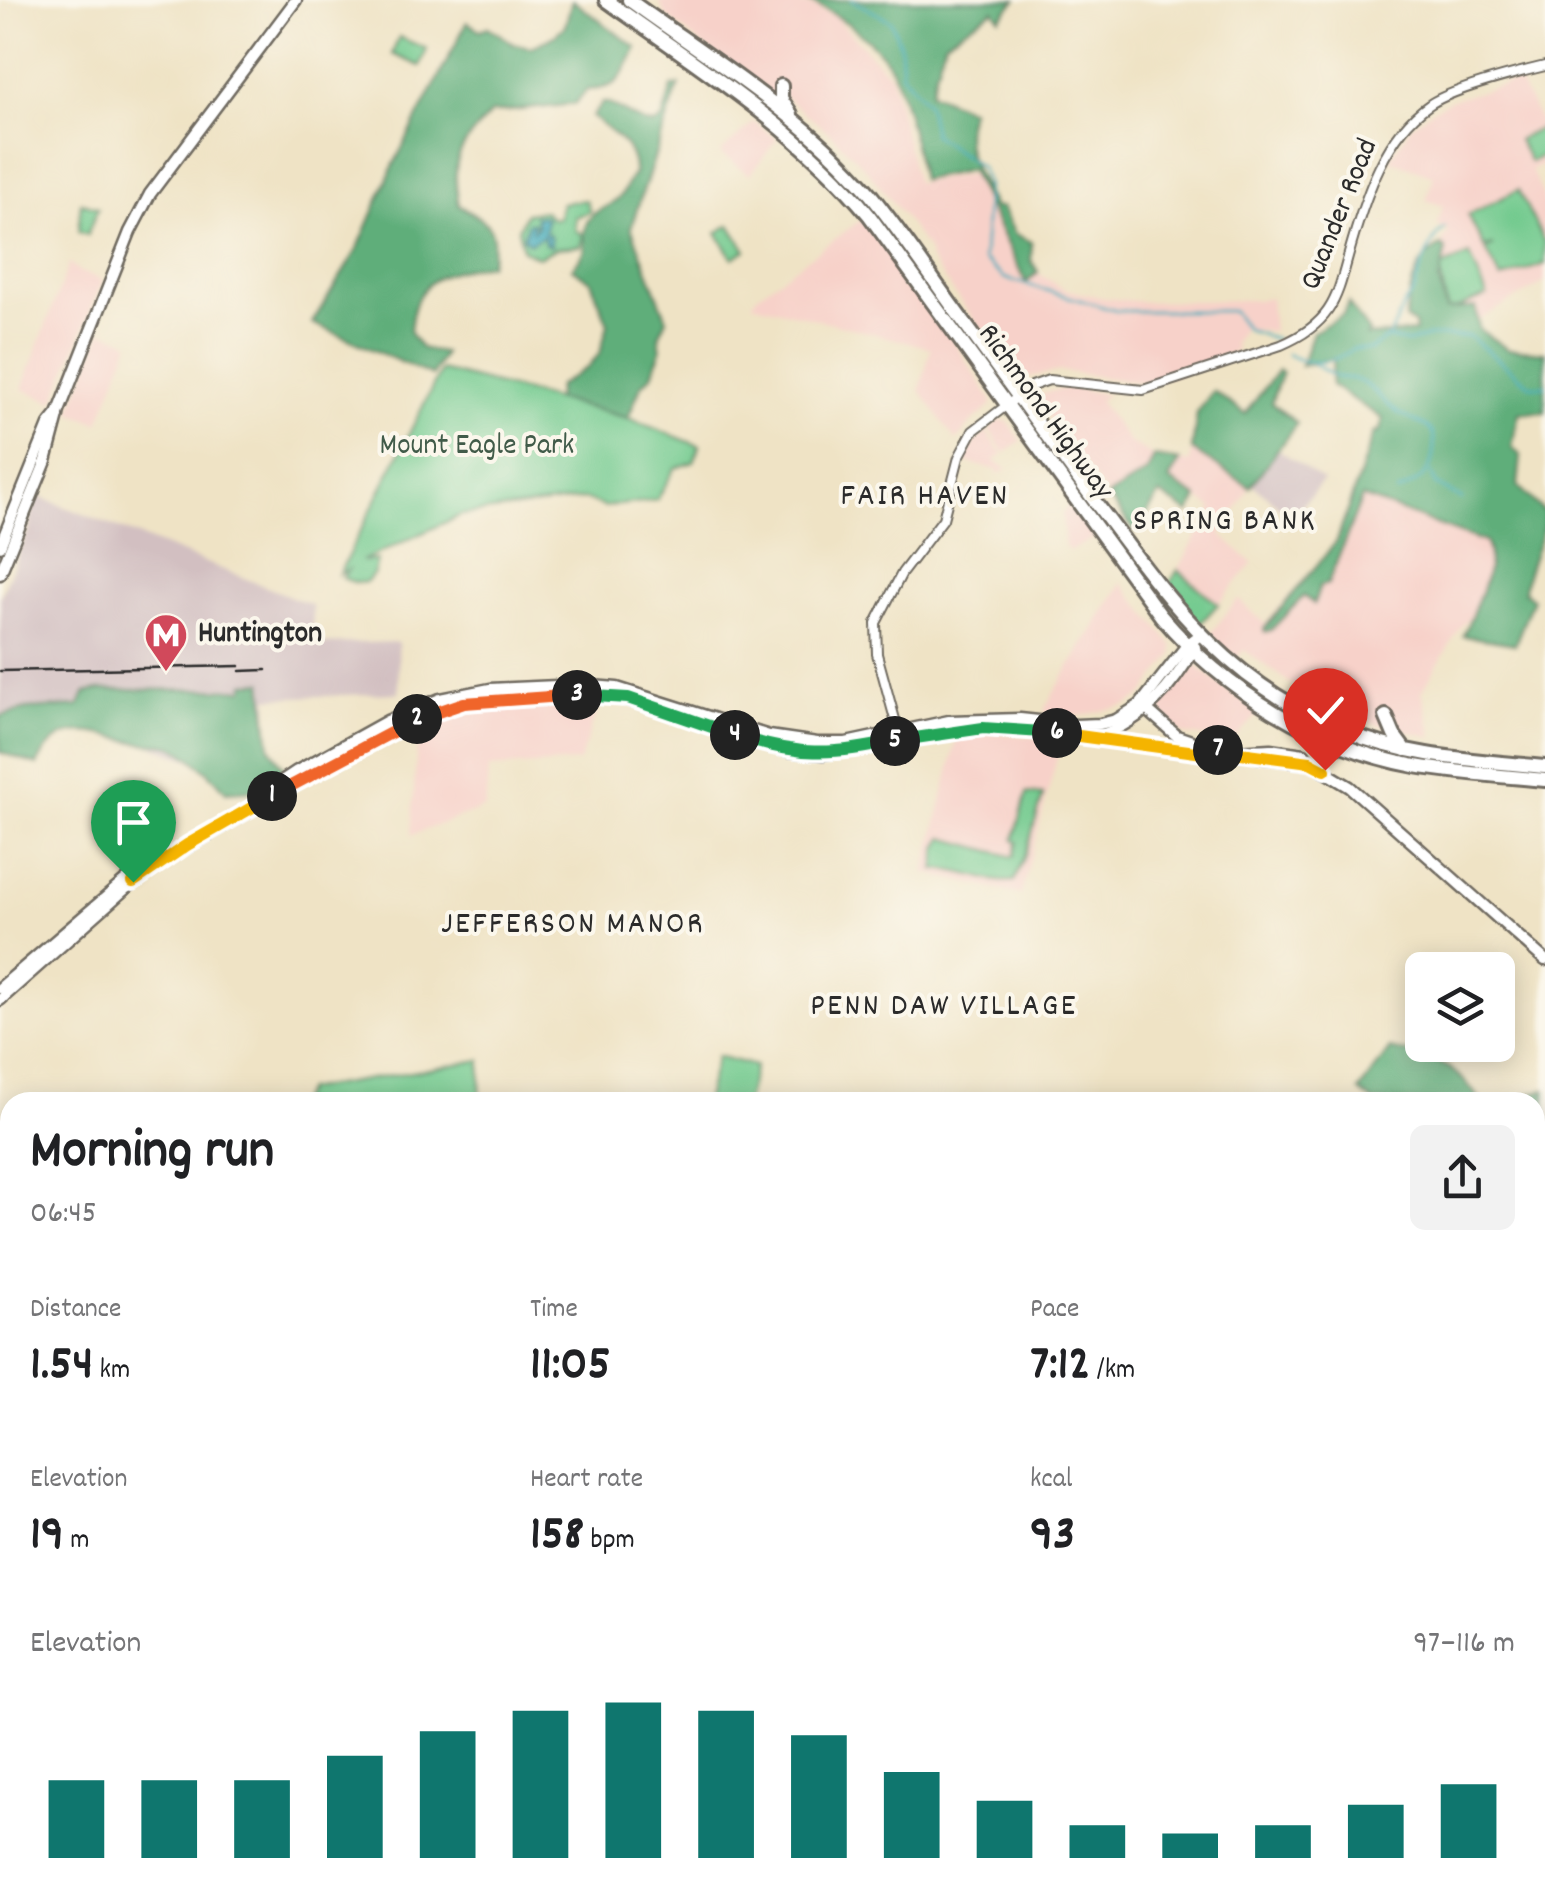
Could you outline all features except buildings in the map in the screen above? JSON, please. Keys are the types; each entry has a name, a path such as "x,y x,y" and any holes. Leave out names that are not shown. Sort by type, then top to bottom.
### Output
{"highway":[{"name":"Richmond Highway","path":"606,0 786,131 838,179 1167,599 1200,634 1256,682 1324,729 1380,757 1414,766 1545,780"},
{"name":"Richmond Highway","path":"629,0 799,124 846,166 1161,616 1190,648 1276,713 1405,750 1545,767"},
{"path":"781,86 781,101 799,124"},
{"path":"1386,716 1405,750"}],"main road":[{"path":"0,574 130,232 150,194 296,0"},
{"path":"0,546 49,426 58,414"},
{"path":"1100,736 1122,727 1144,708 1200,634"},
{"path":"0,988 129,877 171,848 379,725 440,699 579,685 616,688 770,736 816,743 846,743 949,721 987,719 1092,725 1144,708"},
{"path":"0,1000 138,878 187,845 300,779 418,718 476,696"},
{"path":"1144,708 1177,736 1219,750"},
{"path":"899,734 998,728 1100,736 1206,753 1287,750 1304,754 1310,762 1350,787 1545,960"},
{"path":"1310,762 1324,729"}],"street":[{"name":"Quander Road","path":"1012,401 1052,380 1144,390 1301,336 1323,318 1338,295 1367,201 1403,128 1438,99 1545,66"},
{"path":"899,734 875,644 878,617 902,574 943,518 967,440 980,424 1012,401"}],"shaded area":[{"path":"642,0 788,2 813,6 835,17 891,76 916,183 970,174 1025,282 1036,272 1064,289 1146,302 1270,297 1273,331 1243,329 1232,345 1237,346 1232,353 1145,383 1060,371 1018,379 866,169 831,134 777,91 773,96 694,39 665,15 659,1"},
{"path":"1518,81 1545,130 1545,164 1531,170 1545,199 1545,282 1454,334 1414,289 1449,231 1437,225 1443,206 1426,200 1434,176 1390,160 1410,127 1431,110 1453,99"},
{"path":"754,122 777,139 750,175 720,153"},
{"path":"865,217 916,285 992,400 991,406 956,441 920,390 931,348 752,303 756,296"},
{"path":"69,263 80,272 103,280 54,402 22,389"},
{"path":"102,331 130,342 99,423 70,412"},
{"path":"1070,387 1108,395 1098,400 1129,442 1154,457 1148,472 1108,496 1039,404 1041,394"},
{"path":"1000,420 1008,422 1022,441 1005,453 989,429"},
{"path":"986,431 1003,454 994,461 1008,469 997,474 998,470 964,462"},
{"path":"1278,449 1323,481 1292,517 1252,484"},
{"path":"1192,450 1250,487 1221,535 1253,563 1218,604 1178,570 1213,508 1168,479 1180,461 1190,463"},
{"path":"1354,495 1472,536 1489,549 1491,562 1473,614 1461,626 1422,691 1433,737 1341,711 1295,687 1244,650 1233,662 1208,636 1238,599 1265,624 1339,538"},
{"path":"38,496 312,605 314,644 398,642 399,693 268,698 269,761 214,769 58,710 0,726 0,597 30,527"},
{"path":"1071,503 1096,537 1070,551 1065,547 1062,514"},
{"path":"1122,583 1173,646 1173,655 1144,694 1129,705 1079,716 1050,716 1045,707"},
{"path":"1195,665 1259,713 1233,740 1184,735 1165,720 1160,706"},
{"path":"592,703 598,708 579,762 489,768 485,808 411,835 418,729 453,716 489,709"},
{"path":"958,733 1062,739 1021,895 925,873"}],"green space":[{"path":"572,0 637,48 623,74 608,87 587,90 575,104 491,113 465,144 457,163 459,205 489,227 492,252 489,264 444,275 424,289 417,300 410,333 421,348 444,353 432,376 312,323 357,250 394,164 467,22 480,30 488,27 515,44 531,47 550,39 565,26"},
{"path":"800,0 1016,0 1000,18 994,10 945,41 930,92 971,110 966,137 976,172 994,208 1001,207 1015,234 1032,242 1031,260 1038,272 1026,283 970,170 921,180 903,100 894,75 879,52 840,18"},
{"path":"399,37 427,49 420,66 392,54"},
{"path":"679,85 631,227 667,319 659,336 661,350 652,375 641,386 628,418 556,399 558,386 588,367 600,353 608,324 591,281 572,268 585,250 586,225 595,213 620,197 634,174 627,148 592,117 602,103 608,103 654,125 662,120 672,87"},
{"path":"1539,129 1545,141 1545,154 1530,162 1518,140"},
{"path":"1518,190 1545,243 1545,264 1501,279 1486,250 1494,245 1484,247 1468,215"},
{"path":"586,200 590,212 575,217 576,231 583,234 581,246 557,248 538,257 523,250 518,229 526,213 545,211 552,219 559,218 561,203"},
{"path":"81,202 98,208 87,235 78,232"},
{"path":"730,225 746,250 733,258 717,233"},
{"path":"1442,246 1446,250 1439,281 1446,310 1476,307 1479,329 1507,349 1545,352 1545,412 1519,413 1512,447 1521,456 1518,486 1545,513 1524,591 1533,599 1515,644 1463,636 1487,575 1485,542 1362,497 1328,584 1320,586 1314,604 1304,596 1265,632 1337,541 1374,432 1379,433 1383,419 1331,385 1333,359 1301,366 1313,332 1343,315 1348,303 1369,332 1367,336 1415,332 1414,324 1405,319 1411,287 1425,258"},
{"path":"1470,255 1487,296 1448,312 1439,268"},
{"name":"Mount Eagle Park","path":"441,370 628,418 700,446 694,462 675,468 657,500 604,507 584,499 461,515 362,561 377,560 367,582 342,578 348,570 339,574"},
{"path":"1278,370 1282,372 1271,403 1297,423 1250,487 1192,450 1197,413 1213,391 1245,414"},
{"path":"1154,457 1180,461 1169,480 1198,498 1189,513 1160,494 1135,532 1108,496 1147,472"},
{"path":"1178,570 1218,604 1198,626 1165,591"},
{"path":"263,682 270,747 285,770 257,790 226,792 204,769 173,747 96,733 82,732 58,739 37,765 0,752 0,716 27,709 79,706 85,693 244,689 245,683"},
{"path":"1027,793 1043,795 1014,881 935,870 938,848 944,838 1014,857 1018,842 1014,840"},
{"path":"1390,1049 1405,1052 1405,1062 1442,1064 1474,1092 1360,1092"},
{"path":"717,1056 755,1066 748,1092 708,1092"},
{"path":"481,1060 480,1092 306,1090"}],"water":[{"path":"535,216 546,217 545,233 550,235 551,246 545,244 544,236 530,243 523,238 528,223 534,223 533,231 538,227"}],"waterway":[{"path":"852,0 891,21 900,45 902,74 927,103 934,135 980,167 987,184 983,259 1004,278 1117,311 1233,311 1247,330 1276,339"},
{"path":"1388,338 1414,293 1429,249 1445,228"},
{"path":"1287,354 1320,362 1353,349 1370,350 1387,338 1408,343 1429,336 1469,336 1531,386 1545,386"},
{"path":"1314,364 1334,376 1363,383 1394,410 1433,433 1434,450 1426,473 1397,492"},
{"path":"1431,472 1436,485 1462,499"}],"railway":[{"path":"0,671 240,666"},
{"path":"240,671 266,670"}],"place":[{"name":"Huntington","path":"166,673"}],"district":[{"name":"FAIR HAVEN","path":"925,498"},
{"name":"SPRING BANK","path":"1225,523"},
{"name":"JEFFERSON MANOR","path":"573,926"},
{"name":"PENN DAW VILLAGE","path":"944,1008"}],"route":[{"path":"133,882 187,845 344,755 418,718 464,703 602,695 628,698 758,743 810,753 837,753 950,730 1013,728 1100,736 1203,753 1244,751 1258,757 1310,762 1325,770"}]}
